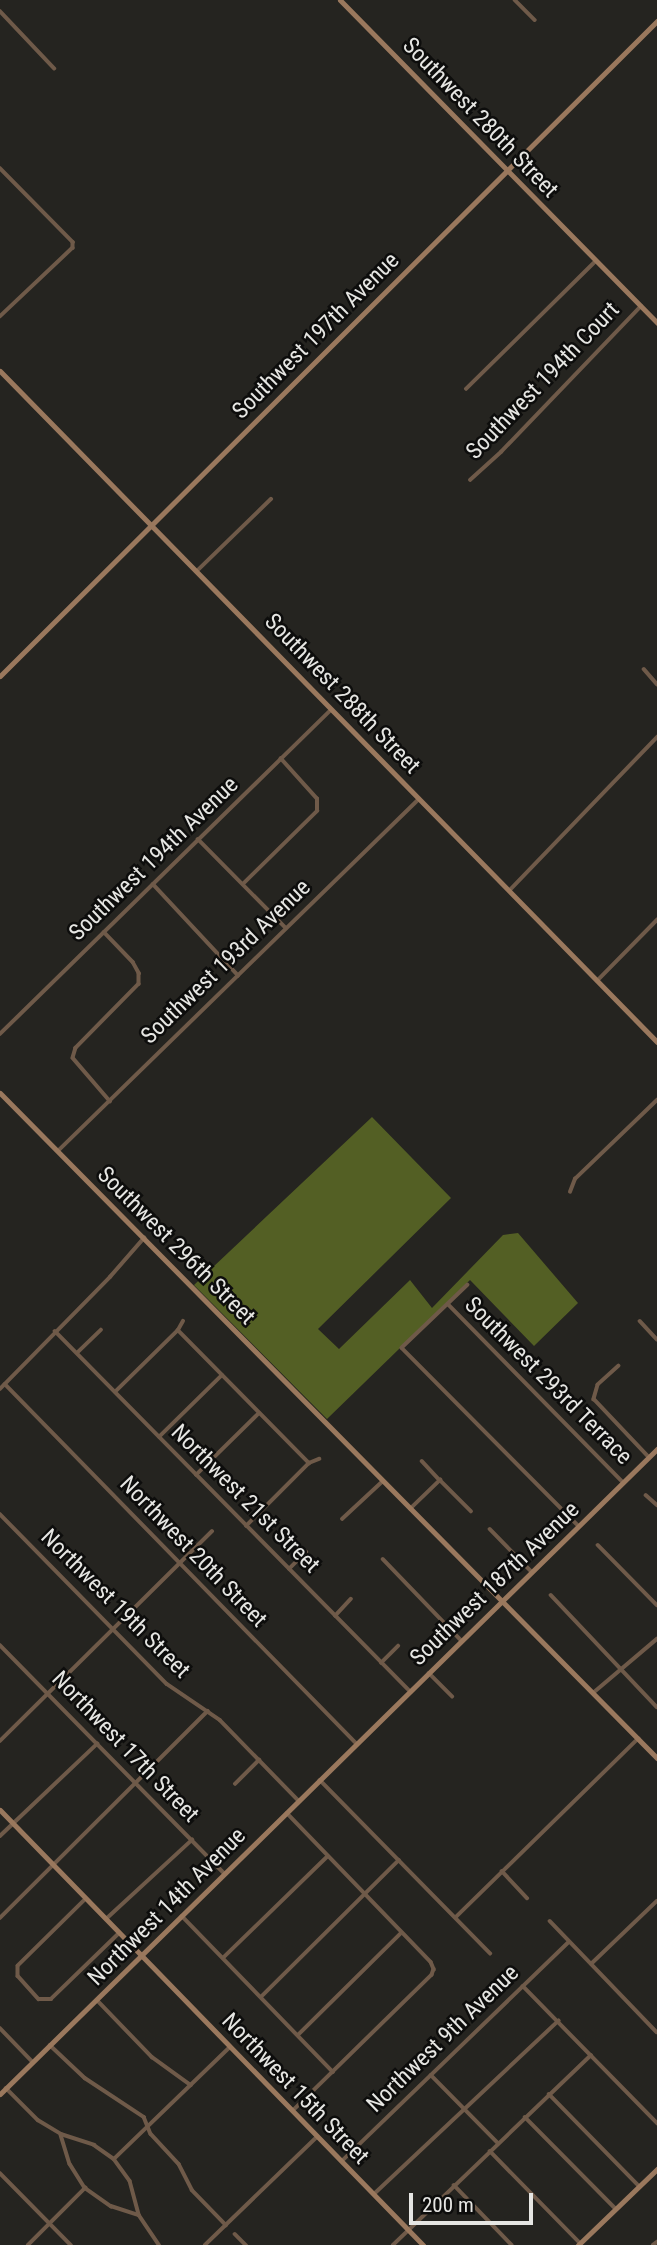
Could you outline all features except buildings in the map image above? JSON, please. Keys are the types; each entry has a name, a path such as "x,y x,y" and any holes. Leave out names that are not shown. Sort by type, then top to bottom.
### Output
{"street":[{"name":"Southwest 280th Street","path":"340,0 641,306"},
{"path":"515,0 534,20"},
{"path":"0,10 54,68"},
{"name":"Southwest 197th Avenue","path":"0,676 657,21"},
{"path":"0,168 73,242 73,248 0,317"},
{"path":"466,389 596,261"},
{"path":"641,306 657,323"},
{"name":"Southwest 194th Court","path":"470,480 501,452 641,306"},
{"name":"Southwest 288th Street","path":"0,371 657,1042"},
{"path":"197,571 271,499"},
{"path":"644,669 657,684"},
{"name":"Southwest 194th Avenue","path":"0,1034 332,709"},
{"path":"509,891 657,737"},
{"path":"243,884 317,811 317,799 281,760"},
{"name":"Southwest 193rd Avenue","path":"58,1151 419,799"},
{"path":"198,839 286,928"},
{"path":"153,884 238,975"},
{"path":"597,981 657,920"},
{"path":"104,932 133,962 139,973 139,984 76,1048 73,1058 110,1101"},
{"name":"Southwest 296th Street","path":"0,1093 593,1693"},
{"path":"570,1192 575,1179 657,1100"},
{"path":"0,1389 144,1238"},
{"path":"467,1285 402,1348 579,1526"},
{"name":"Southwest 293rd Terrace","path":"448,1304 623,1482"},
{"path":"115,1392 178,1331 183,1321"},
{"path":"640,1321 657,1339"},
{"path":"77,1353 101,1330"},
{"name":"Northwest 21st Street","path":"55,1331 410,1691"},
{"path":"178,1331 309,1463"},
{"name":"Southwest 293rd Terrace","path":"619,1366 596,1388 596,1403 649,1457"},
{"path":"159,1437 222,1375"},
{"name":"Northwest 20th Street","path":"5,1384 357,1744"},
{"path":"196,1475 259,1413"},
{"name":"Southwest 187th Avenue","path":"357,1744 657,1449"},
{"path":"246,1526 309,1463 319,1459"},
{"path":"422,1461 471,1511"},
{"path":"410,1509 440,1480"},
{"path":"342,1520 383,1481"},
{"path":"646,1495 657,1505"},
{"name":"Northwest 19th Street","path":"0,1514 167,1684 208,1711 299,1801"},
{"path":"491,1529 532,1572"},
{"path":"0,1741 212,1531"},
{"path":"598,1545 657,1605"},
{"path":"289,1569 306,1552"},
{"path":"383,1559 462,1641"},
{"path":"551,1595 657,1707"},
{"path":"335,1616 351,1599"},
{"path":"657,1639 593,1693 657,1758"},
{"name":"Northwest 17th Street","path":"0,1644 225,1874"},
{"path":"381,1662 398,1646"},
{"path":"429,1672 452,1696"},
{"path":"0,1918 208,1711"},
{"path":"456,1917 639,1739"},
{"path":"0,1836 15,1825 97,1744"},
{"name":"Northwest 14th Avenue","path":"0,2094 98,2001 357,1744"},
{"path":"235,1783 259,1760"},
{"path":"320,1780 490,1953"},
{"name":"Northwest 15th Street","path":"0,1810 423,2245"},
{"path":"287,1812 434,1969 432,1975 293,2111"},
{"path":"106,1919 192,1840"},
{"path":"223,1958 327,1856"},
{"path":"261,1997 399,1860"},
{"path":"502,1871 527,1898"},
{"path":"86,1899 18,1966 16,1972 44,2001 51,1999 119,1933"},
{"path":"591,1964 657,1901"},
{"path":"181,1916 333,2072"},
{"path":"550,1921 657,2032"},
{"path":"298,2035 401,1932"},
{"name":"Northwest 9th Avenue","path":"342,2161 569,1942"},
{"path":"523,1986 657,2123"},
{"path":"98,2001 152,2057 191,2085"},
{"path":"374,2194 558,2021"},
{"path":"0,2028 33,2062"},
{"path":"50,2045 85,2078 144,2118 151,2134 179,2164 192,2190 226,2225"},
{"path":"114,2160 230,2047"},
{"path":"393,2245 591,2055"},
{"path":"431,2075 498,2143"},
{"path":"6,2088 38,2120 61,2134 94,2145 114,2160 130,2181 139,2216 159,2245"},
{"path":"549,2094 639,2186"},
{"path":"526,2117 615,2208"},
{"path":"61,2134 66,2157 85,2188 111,2206 139,2216"},
{"path":"205,2245 317,2136"},
{"path":"490,2151 579,2244 657,2169"},
{"path":"0,2173 71,2245"},
{"path":"454,2185 512,2245"},
{"path":"27,2245 85,2188"},
{"path":"235,2234 246,2245"}],"green space":[{"path":"372,1117 451,1198 318,1329 339,1349 410,1280 432,1308 503,1235 518,1233 578,1303 534,1346 470,1280 327,1419 194,1285"}]}
